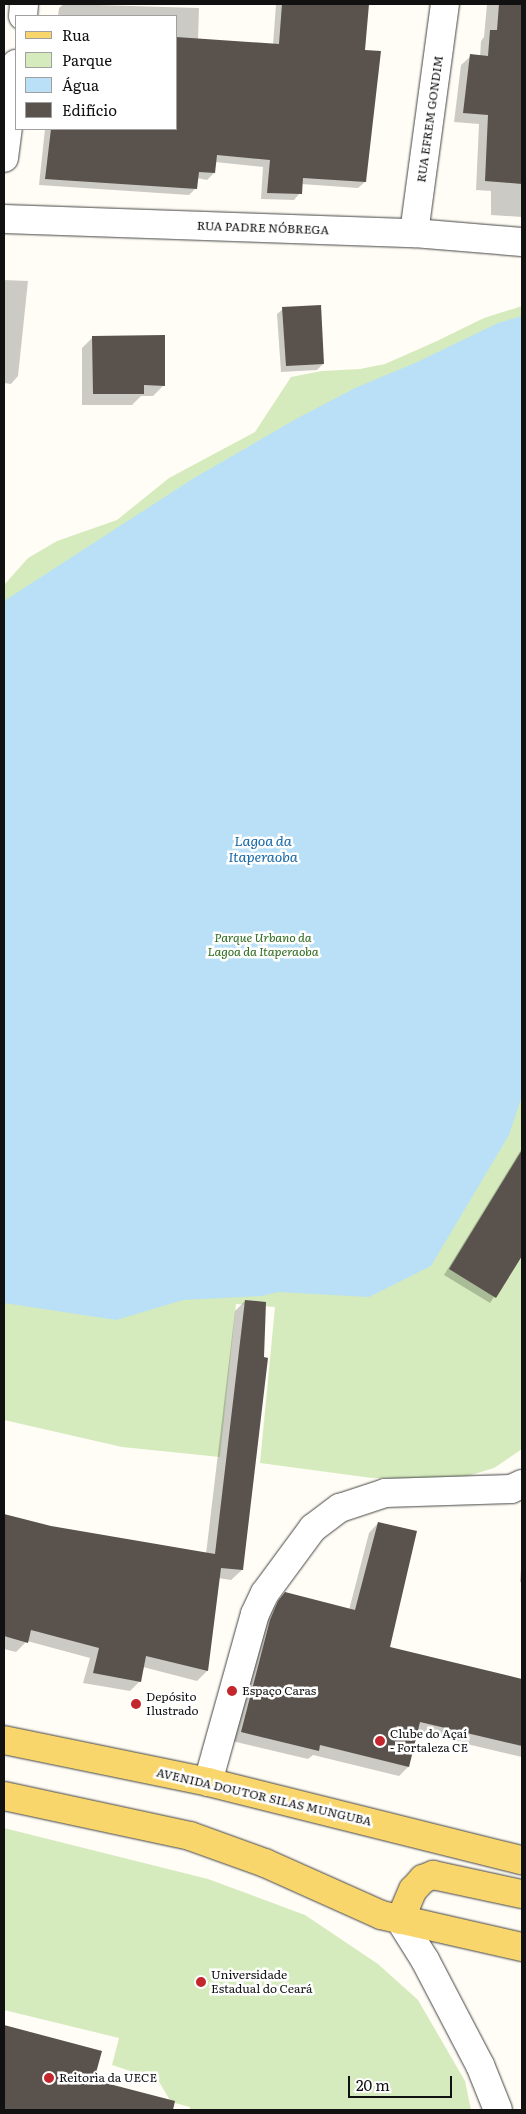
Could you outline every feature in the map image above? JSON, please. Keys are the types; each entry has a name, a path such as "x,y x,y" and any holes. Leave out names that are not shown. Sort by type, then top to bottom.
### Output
{"main road":[{"name":"AVENIDA DOUTOR SILAS MUNGUBA","path":"4,1740 208,1782 522,1860"},
{"path":"4,1796 190,1836 265,1863 381,1915 522,1947"},
{"path":"400,1920 413,1890 423,1879 433,1875 522,1894"}],"street":[{"name":"RUA EFREM GONDIM","path":"414,233 445,4"},
{"path":"4,158 15,72"},
{"name":"RUA PADRE NÓBREGA","path":"4,219 414,233 522,242"},
{"path":"208,1782 254,1614 265,1593 313,1528 340,1508 385,1494 511,1489 522,1484"},
{"path":"400,1920 425,1960 480,2064 498,2110"}],"green space":[{"name":"Lagoa da Itaperaoba","path":"522,306 522,1449 494,1468 461,1478 372,1478 260,1463 275,1307 236,1304 220,1457 122,1447 4,1420 4,585 28,558 57,541 117,520 169,478 255,432 291,377 322,371 360,369 385,364 484,318"},
{"name":"Universidade Estadual do Ceará","path":"4,1828 208,1879 305,1915 378,1964 418,2000 465,2081 471,2110 190,2110 190,2107 171,2102 158,2080 112,2065 119,2038 4,2010"}],"water":[{"name":"Lagoa da Itaperaoba","path":"522,316 522,1096 509,1135 431,1266 369,1297 279,1292 261,1296 183,1300 116,1320 4,1303 4,601 194,478 296,419 355,388 415,363 498,323"}],"building":[{"path":"282,4 369,4 365,50 381,51 366,182 303,178 302,194 267,193 270,160 217,155 215,173 199,172 197,189 45,179 51,130 178,130 178,37 279,44"},
{"path":"499,4 522,4 522,184 485,181 488,115 463,113 470,54 488,56 490,30 497,30"},
{"path":"321,305 324,364 286,366 282,307"},
{"path":"165,335 165,386 144,385 144,394 93,394 92,336"},
{"path":"522,1150 522,1256 496,1298 449,1269"},
{"path":"245,1300 266,1302 264,1357 268,1358 243,1570 221,1568 208,1671 146,1656 141,1682 93,1673 99,1648 31,1630 28,1643 4,1636 4,1514 51,1526 215,1554"},
{"path":"378,1522 417,1531 390,1647 522,1679 522,1746 420,1722 409,1767 320,1745 319,1751 241,1732 270,1620 278,1601 285,1592 355,1610"},
{"name":"Reitoria da UECE","path":"4,2025 102,2051 94,2080 175,2101 173,2110 4,2110"}],"place":[{"name":"Espaço Caras","path":"232,1691"},
{"name":"Depósito Ilustrado","path":"136,1704"},
{"name":"Clube do Açaí - Fortaleza CE","path":"380,1741"},
{"name":"Universidade Estadual do Ceará","path":"201,1982"},
{"name":"Reitoria da UECE","path":"49,2078"}],"park label":[{"name":"Parque Urbano da Lagoa da Itaperaoba","path":"263,945"}]}
